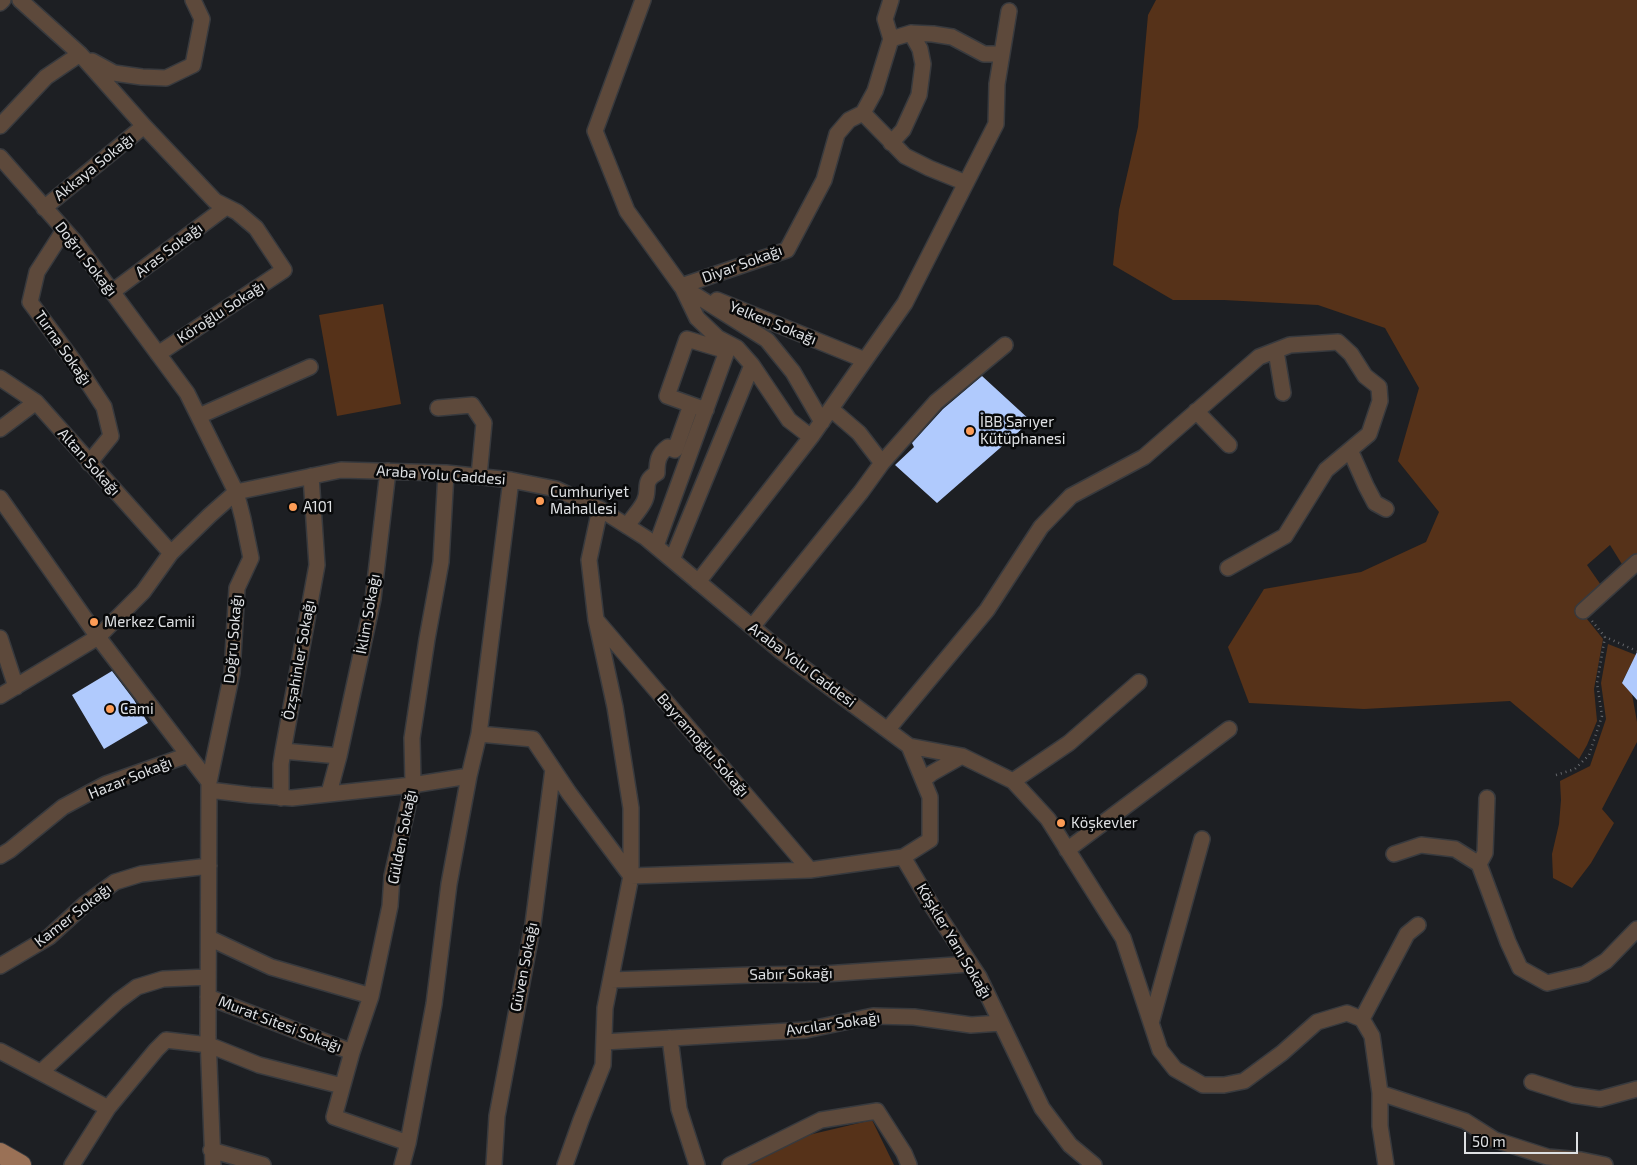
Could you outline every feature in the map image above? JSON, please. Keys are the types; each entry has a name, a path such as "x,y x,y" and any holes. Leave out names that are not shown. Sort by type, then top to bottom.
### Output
{"main road":[{"path":"0,1153 21,1165"}],"street":[{"path":"0,3 3,0"},
{"path":"20,0 80,54 214,201 226,207"},
{"path":"193,0 202,19"},
{"path":"80,54 114,74 166,78 193,65 206,0"},
{"path":"643,0 595,131 627,211 681,286 697,318 718,338 737,348 752,365 789,420 811,437"},
{"path":"891,0 885,19 891,39"},
{"path":"698,582 811,437 905,303 996,124 997,84 1009,11"},
{"path":"891,143 903,130 919,95 923,64 920,49 911,34"},
{"path":"966,183 905,156 891,143 876,124 863,113 874,91 891,39 911,34 933,34 952,37 984,54 1002,54"},
{"path":"0,126 46,77 80,54"},
{"name":"Diyar Sokağı","path":"681,286 787,250 824,180 837,134 849,120 863,113"},
{"name":"Akkaya Sokağı","path":"44,208 144,126"},
{"name":"Doğru Sokağı","path":"0,157 76,243 187,393 236,492 244,520 250,558 237,588 232,673 209,786 208,997 211,1150 213,1165"},
{"name":"Köroğlu Sokağı","path":"158,354 284,270 256,228 237,212 226,207"},
{"name":"Aras Sokağı","path":"112,292 226,207"},
{"name":"Turna Sokağı","path":"64,230 38,272 30,302 75,363 104,407 111,436 89,463"},
{"path":"681,286 767,340 793,372 822,422"},
{"name":"Yelken Sokağı","path":"681,286 865,360"},
{"path":"627,526 645,500 646,486 650,478 664,476 657,461 662,451 668,447 675,450 699,407 727,351 687,339 667,396 699,407"},
{"path":"888,729 987,610 1041,527 1072,496 1144,457 1259,357 1290,345 1338,342 1351,354 1365,376 1379,387 1380,401 1369,434 1326,470 1285,536 1228,568"},
{"path":"752,627 861,492 882,463 936,402 1005,344"},
{"path":"1276,351 1283,393"},
{"path":"672,560 752,365"},
{"path":"199,416 310,367"},
{"name":"Altan Sokağı","path":"0,378 36,402 171,553"},
{"path":"0,429 36,402"},
{"path":"438,408 472,405 484,423 479,476"},
{"path":"656,546 699,407"},
{"path":"831,409 859,433 882,463"},
{"path":"1196,411 1229,445"},
{"path":"1350,450 1376,503 1386,509"},
{"name":"Araba Yolu Caddesi","path":"0,696 98,638 143,592 171,553 236,492 340,470 446,473 511,480 556,489 600,509 656,546 782,652 909,746 962,756 1013,782 1048,819 1123,938 1160,1050 1175,1069 1203,1085 1224,1085 1244,1081 1282,1053 1317,1022 1348,1013 1362,1019"},
{"name":"İklim Sokağı","path":"339,756 373,599 388,471"},
{"name":"Gülden Sokağı","path":"408,1143 334,1117 352,1052 371,996 390,906 392,876 413,784 412,738 441,562 446,473"},
{"name":"Özşahinler Sokağı","path":"281,798 283,751 317,564 311,476"},
{"path":"402,1165 408,1143 434,1004 449,884 469,776 479,734 511,480"},
{"path":"0,498 98,638 188,755 209,786 281,798 292,798 469,776"},
{"path":"565,1165 603,1065 605,1008 631,876 631,808 615,707 596,620 589,560 600,509"},
{"path":"1583,611 1637,562"},
{"name":"Bayramoğlu Sokağı","path":"596,620 810,870"},
{"path":"0,638 16,687"},
{"path":"1013,782 1069,743 1139,682"},
{"path":"1067,850 1229,729"},
{"path":"479,734 533,739 602,839 631,876"},
{"path":"631,876 810,870 904,857 930,840 930,796 909,746"},
{"path":"283,751 339,756 329,793"},
{"name":"Hazar Sokağı","path":"0,856 63,807 106,784 188,755"},
{"path":"923,780 962,756"},
{"name":"Güven Sokağı","path":"494,1165 497,1116 533,924 553,769"},
{"path":"1479,864 1485,853 1487,798"},
{"path":"1151,1023 1202,839"},
{"path":"1394,854 1421,845 1455,849 1479,864 1520,968 1548,983 1585,974 1606,961 1637,929"},
{"name":"Köşkler Yanı Sokağı","path":"904,857 932,906 979,977 1042,1108 1070,1145 1094,1165"},
{"name":"Kamer Sokağı","path":"0,966 49,937 85,904 115,882 141,874 209,866"},
{"path":"1385,1165 1380,1126 1380,1092 1372,1036 1362,1019 1407,934 1418,925"},
{"path":"209,938 271,967 371,996"},
{"name":"Sabır Sokağı","path":"611,980 824,974 970,964"},
{"path":"41,1072 118,1001 137,987 163,979 208,977"},
{"name":"Murat Sitesi Sokağı","path":"208,997 352,1052"},
{"name":"Avcılar Sokağı","path":"604,1042 806,1030 873,1016 914,1017 971,1025 1001,1023"},
{"path":"670,1038 679,1109 697,1165"},
{"path":"72,1165 108,1108 166,1040 209,1045 259,1065 342,1086"},
{"path":"0,1050 108,1108"},
{"path":"1532,1082 1573,1095 1600,1099 1637,1089"},
{"path":"1380,1092 1465,1121 1495,1140 1548,1158 1581,1160 1605,1165"},
{"path":"730,1165 821,1120 877,1111 904,1153 909,1165"},
{"path":"211,1150 263,1165"}],"path":[{"path":"1583,611 1605,638 1637,651"},
{"path":"1556,775 1575,769 1589,754 1602,716 1597,683 1605,638"}],"shaded area":[{"path":"1156,0 1637,0 1637,558 1625,569 1610,545 1587,565 1603,588 1579,609 1603,639 1594,689 1597,721 1579,759 1510,701 1364,709 1249,703 1228,647 1264,589 1361,572 1426,542 1439,512 1398,461 1419,388 1385,328 1318,305 1224,300 1173,300 1113,265 1119,210 1138,127 1148,15"},
{"path":"383,304 401,404 337,416 319,315"},
{"path":"1608,644 1636,655 1622,682 1632,694 1637,722 1637,742 1602,809 1614,823 1591,863 1572,888 1553,878 1552,854 1559,824 1560,781 1590,766 1606,719 1601,683"},
{"path":"872,1120 894,1165 748,1165 800,1137"}],"building":[{"name":"İBB Sarıyer Kütüphanesi","path":"982,376 1031,421 937,503 895,465 914,447 912,443 943,409"},
{"path":"1637,652 1637,700 1622,683"},
{"name":"Cami","path":"112,671 134,700 148,723 104,749 72,695"}],"place":[{"name":"İBB Sarıyer Kütüphanesi","path":"970,431"},
{"name":"Cumhuriyet Mahallesi","path":"540,501"},
{"name":"A101","path":"293,507"},
{"name":"Merkez Camii","path":"94,622"},
{"name":"Cami","path":"110,709"},
{"name":"Köşkevler","path":"1061,823"}]}
